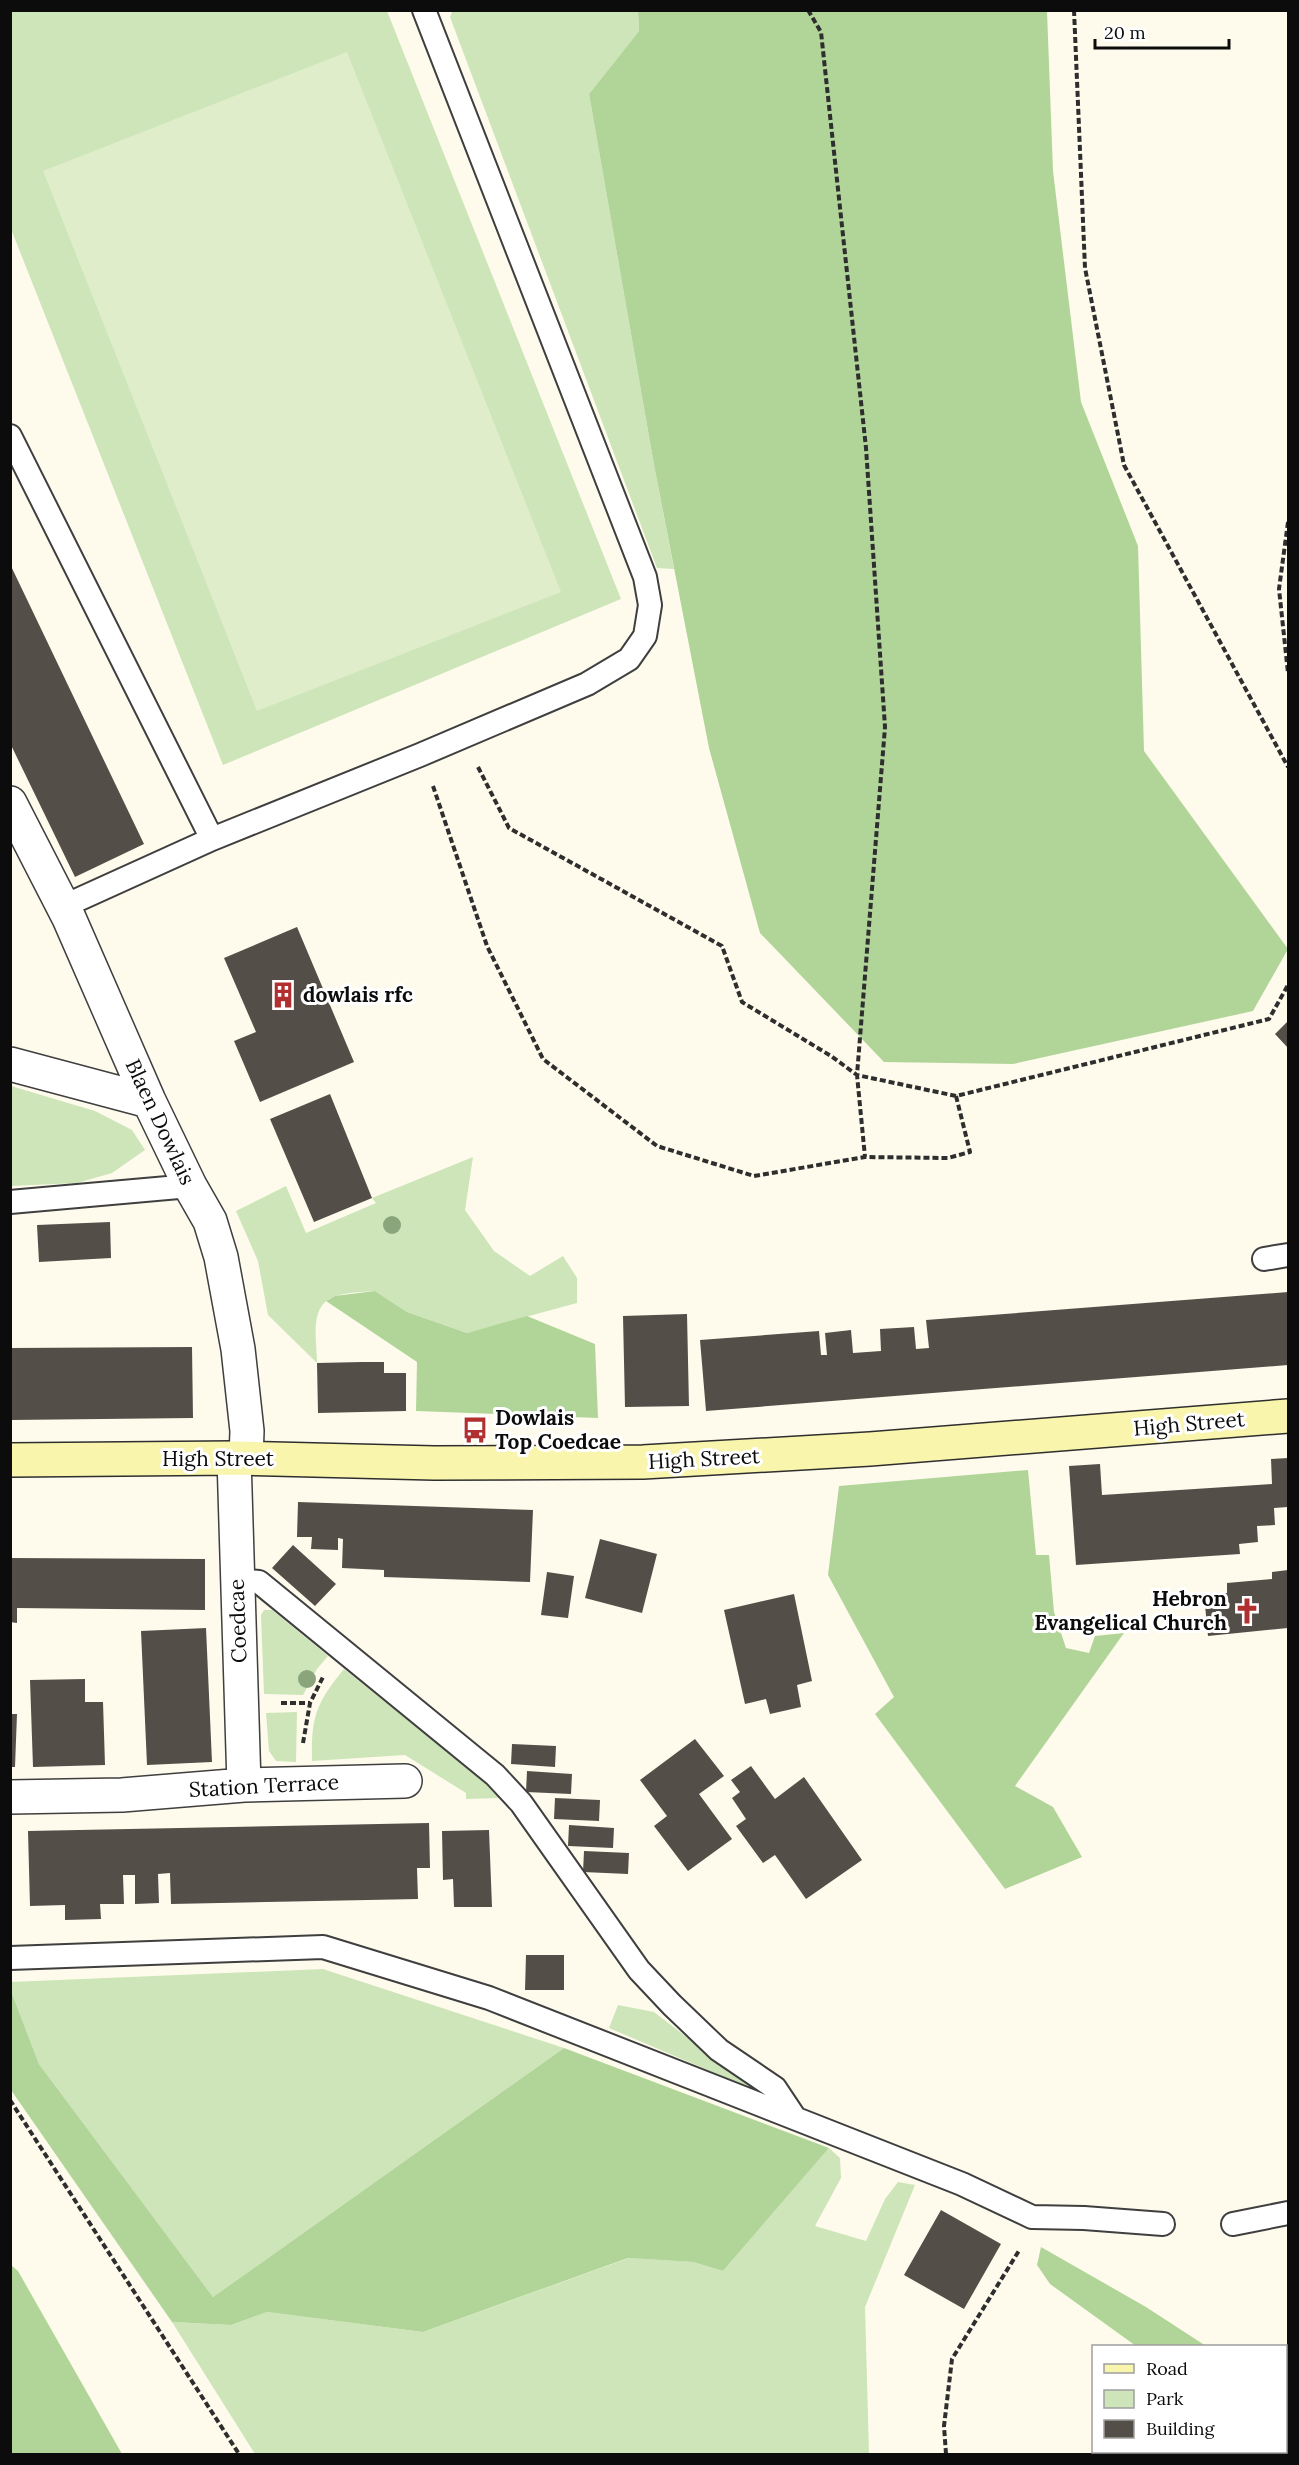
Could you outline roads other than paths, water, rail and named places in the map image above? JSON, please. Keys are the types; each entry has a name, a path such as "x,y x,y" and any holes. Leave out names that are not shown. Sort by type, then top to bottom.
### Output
{"street":[{"name":"Blaen Dowlais","path":"10,803 62,907 148,1101 210,1221 221,1257 238,1348 247,1431 240,1458"},
{"path":"10,1064 148,1101"},
{"name":"High Street","path":"10,1460 240,1458 434,1462 643,1462 870,1449 1288,1416"},
{"name":"Coedcae","path":"240,1458 236,1580 244,1785"},
{"name":"Station Terrace","path":"10,1797 122,1795 244,1785 405,1781"}],"lane":[{"path":"62,907 212,839 587,684 629,659 645,636 650,605 645,577 424,10"},
{"path":"10,436 212,839"},
{"path":"10,1202 190,1185"},
{"path":"1264,1259 1288,1255"},
{"path":"236,1580 259,1582 495,1775 521,1803 639,1970 672,2006 719,2050 775,2088 795,2118"},
{"path":"10,1958 323,1947 489,1998 962,2184 1032,2217 1163,2224"},
{"path":"1233,2224 1288,2213"}],"place":[{"name":"dowlais rfc","path":"283,995"},
{"name":"Dowlais Top Coedcae","path":"475,1430"},
{"name":"Hebron Evangelical Church","path":"1247,1611"}]}
